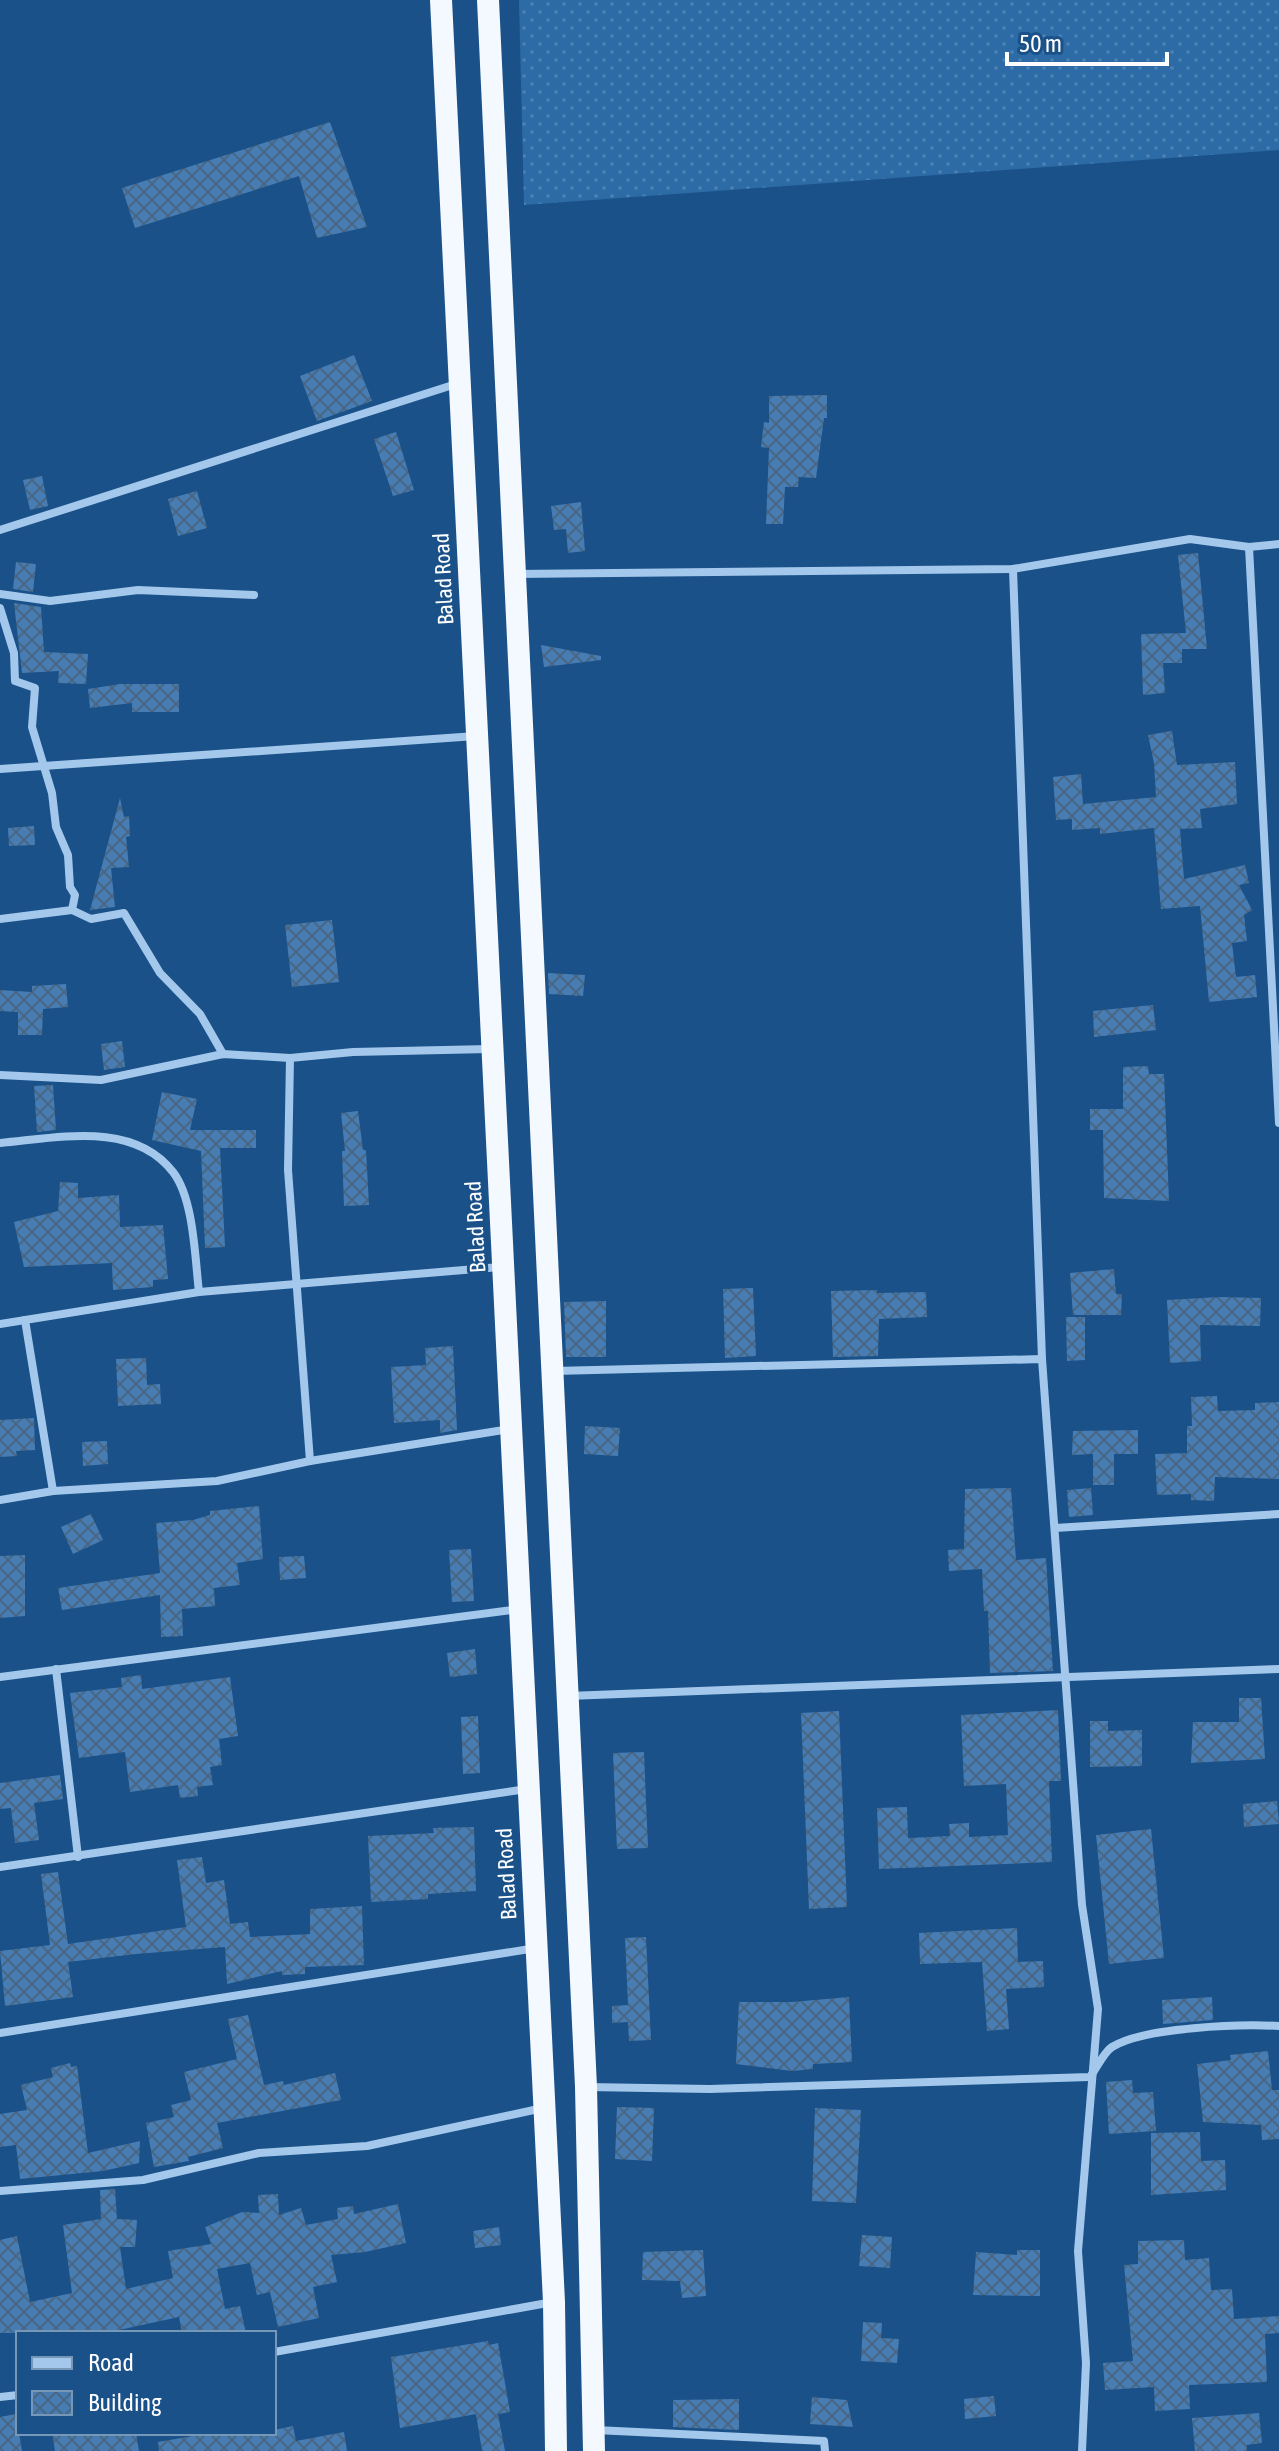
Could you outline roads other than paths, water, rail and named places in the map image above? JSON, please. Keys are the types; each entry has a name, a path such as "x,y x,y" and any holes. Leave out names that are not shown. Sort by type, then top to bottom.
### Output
{"highway":[{"name":"Balad Road","path":"441,0 554,2302 556,2451"},
{"path":"488,0 586,2087 594,2440"}],"street":[{"path":"0,530 460,383"},
{"path":"515,575 1013,569 1190,539 1249,547 1279,544"},
{"path":"1249,547 1279,1123"},
{"path":"1013,569 1042,1359 1082,1905 1098,2009 1078,2251 1086,2363 1082,2451"},
{"path":"0,594 50,601 138,590 254,595"},
{"path":"0,608 14,653 15,681 35,688 32,727 41,765 52,793 56,827 68,855 70,887 75,895 72,910"},
{"path":"0,769 477,736"},
{"path":"1268,905 1279,904"},
{"path":"0,919 72,910 91,919 124,913 160,973 200,1014 223,1054"},
{"path":"0,1075 101,1080 223,1054 290,1058 353,1052 492,1049"},
{"path":"290,1058 288,1170 299,1282 310,1461"},
{"path":"0,1143 86,1135 139,1144 174,1173 190,1217 199,1292"},
{"path":"0,1324 199,1292 503,1266"},
{"path":"25,1320 53,1491"},
{"path":"552,1371 1042,1359"},
{"path":"0,1500 53,1491 217,1481 310,1461 511,1429"},
{"path":"1055,1528 1279,1514"},
{"path":"0,1677 519,1609"},
{"path":"56,1669 78,1857"},
{"path":"568,1696 1279,1669"},
{"path":"0,1867 442,1799 528,1789"},
{"path":"0,2033 536,1948"},
{"path":"1090,2077 1111,2047 1143,2038 1224,2024 1279,2026"},
{"path":"586,2087 710,2089 1090,2077"},
{"path":"0,2191 143,2180 259,2153 367,2146 544,2108"},
{"path":"276,2352 554,2302"},
{"path":"594,2440 824,2441 825,2451"}]}
